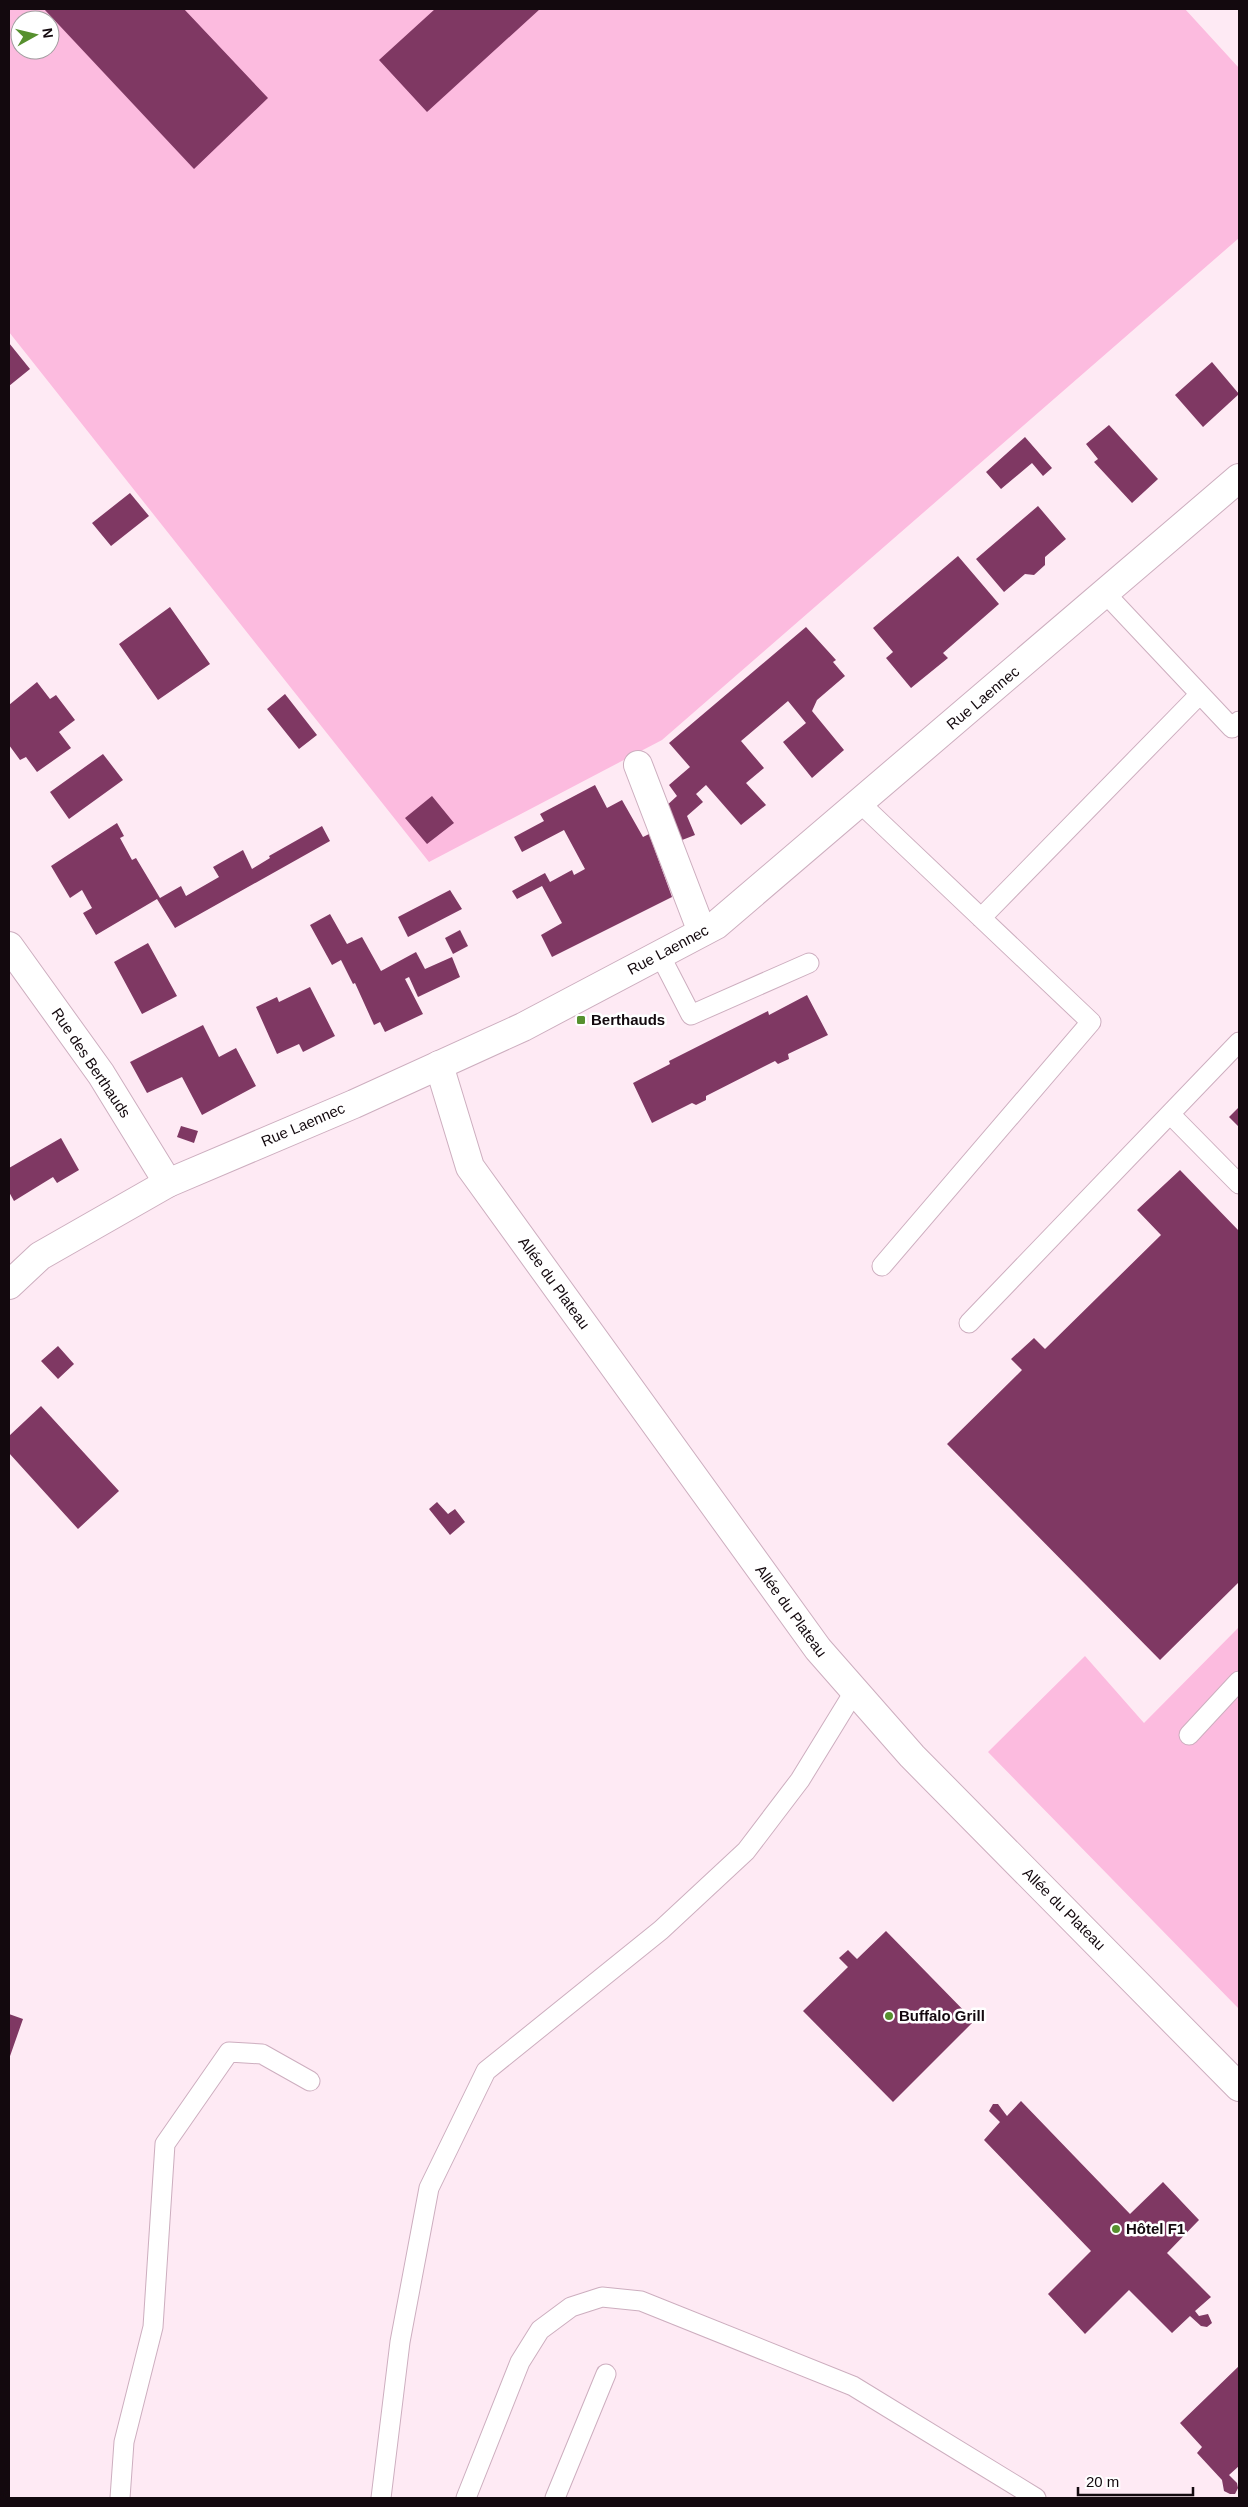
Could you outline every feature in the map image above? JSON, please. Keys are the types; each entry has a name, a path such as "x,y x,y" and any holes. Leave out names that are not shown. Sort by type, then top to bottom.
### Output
{"street":[{"name":"Rue Laennec","path":"9,1285 40,1256 168,1183 523,1027 716,925 1239,478"},
{"path":"638,765 702,932"},
{"name":"Rue des Berthauds","path":"9,946 101,1074 168,1183"},
{"name":"Allée du Plateau","path":"438,1065 470,1167 818,1649 912,1756 1239,2087"}],"lane":[{"path":"1104,592 1199,695 1237,729"},
{"path":"981,918 1199,695"},
{"path":"860,803 1091,1022 882,1266"},
{"path":"660,955 691,1014 809,963"},
{"path":"969,1323 1239,1042"},
{"path":"1170,1114 1239,1184"},
{"path":"1189,1735 1239,1681"},
{"path":"381,2498 400,2342 429,2188 486,2070 661,1930 746,1851 800,1780 854,1692"},
{"path":"120,2498 124,2442 153,2327 165,2144 229,2052 262,2054 310,2081"},
{"path":"466,2498 520,2362 540,2330 571,2307 602,2298 641,2301 853,2386 1036,2498"},
{"path":"555,2498 606,2374"}],"shaded area":[{"path":"9,9 1185,9 1239,68 1239,238 662,740 429,862 9,332"},
{"path":"1239,1627 1239,2009 988,1752 1085,1656 1144,1723"}],"building":[{"path":"184,9 268,98 194,169 60,26 60,10 45,10"},
{"path":"435,9 540,9 427,112 379,60"},
{"path":"9,343 30,369 9,386"},
{"path":"1212,362 1239,394 1203,427 1175,395"},
{"path":"1109,425 1158,479 1132,503 1094,462 1098,459 1086,444"},
{"path":"1025,437 1052,468 1043,476 1032,463 1001,489 986,472"},
{"path":"130,493 149,516 111,546 92,523"},
{"path":"1038,506 1066,539 1045,557 1045,565 1034,575 1025,574 1004,592 976,559"},
{"path":"958,556 999,604 943,653 948,658 911,688 886,658 893,652 873,628"},
{"path":"170,607 210,664 158,700 119,644"},
{"path":"806,627 836,660 833,662 845,676 817,700 812,711 844,750 812,778 783,742 806,723 788,701 741,741 764,768 746,783 766,805 741,825 706,785 696,794 703,802 687,816 695,835 677,842 664,808 677,796 669,785 690,767 669,743"},
{"path":"37,682 50,699 56,695 75,720 59,732 71,748 37,772 26,757 20,760 9,745 9,705"},
{"path":"285,694 317,735 299,749 267,709"},
{"path":"103,754 123,780 69,819 50,792"},
{"path":"595,785 607,808 622,800 643,837 649,834 672,897 552,957 541,935 562,923 542,886 517,899 512,891 545,873 550,882 572,870 574,875 585,869 564,830 522,852 514,837 544,821 540,814"},
{"path":"432,796 454,823 427,844 405,818"},
{"path":"117,823 124,836 120,838 132,860 136,858 160,898 181,886 186,896 219,877 213,867 243,850 252,869 270,858 269,856 322,826 330,841 175,928 157,899 96,935 83,913 92,908 82,890 70,898 51,866"},
{"path":"450,890 462,909 408,937 398,917"},
{"path":"330,914 347,944 362,937 381,971 416,952 425,969 452,957 460,977 418,997 409,977 405,979 423,1014 385,1032 380,1022 374,1025 355,983 353,984 341,960 332,965 310,925"},
{"path":"460,930 468,946 453,954 445,938"},
{"path":"148,943 177,996 142,1014 114,962"},
{"path":"310,987 335,1036 303,1052 299,1044 277,1054 256,1007 277,997 279,1002"},
{"path":"807,995 828,1035 788,1054 789,1059 778,1064 775,1061 706,1096 706,1100 696,1105 692,1103 652,1123 633,1083 670,1064 669,1061 768,1011 769,1015"},
{"path":"203,1025 219,1057 236,1048 256,1086 202,1115 182,1077 147,1093 130,1062"},
{"path":"1239,1107 1239,1127 1229,1117"},
{"path":"181,1126 198,1131 194,1143 177,1137"},
{"path":"61,1138 79,1170 57,1183 53,1177 14,1201 9,1192 9,1168"},
{"path":"1180,1170 1239,1231 1239,1582 1160,1660 947,1444 1022,1370 1011,1359 1034,1338 1045,1349 1161,1235 1137,1210"},
{"path":"58,1346 74,1364 58,1379 41,1361"},
{"path":"41,1406 119,1491 78,1529 9,1453 9,1436"},
{"path":"437,1502 448,1514 455,1509 465,1522 450,1535 429,1509"},
{"name":"Buffalo Grill","path":"886,1931 974,2021 893,2102 803,2011 848,1967 839,1958 848,1950 857,1959"},
{"path":"9,2014 23,2019 9,2059"},
{"name":"Hôtel F1","path":"1021,2101 1130,2214 1163,2182 1199,2220 1167,2253 1211,2297 1195,2311 1199,2316 1208,2314 1212,2323 1207,2327 1201,2326 1190,2316 1172,2333 1129,2290 1085,2334 1048,2294 1091,2251 984,2140 1000,2122 989,2111 993,2104 998,2104 1007,2116"},
{"path":"1239,2366 1239,2466 1229,2475 1237,2483 1238,2488 1235,2494 1230,2494 1224,2491 1222,2480 1197,2453 1202,2447 1180,2423"}],"place":[{"name":"Berthauds","path":"581,1020"},
{"name":"Buffalo Grill","path":"889,2016"},
{"name":"Hôtel F1","path":"1116,2229"}]}
